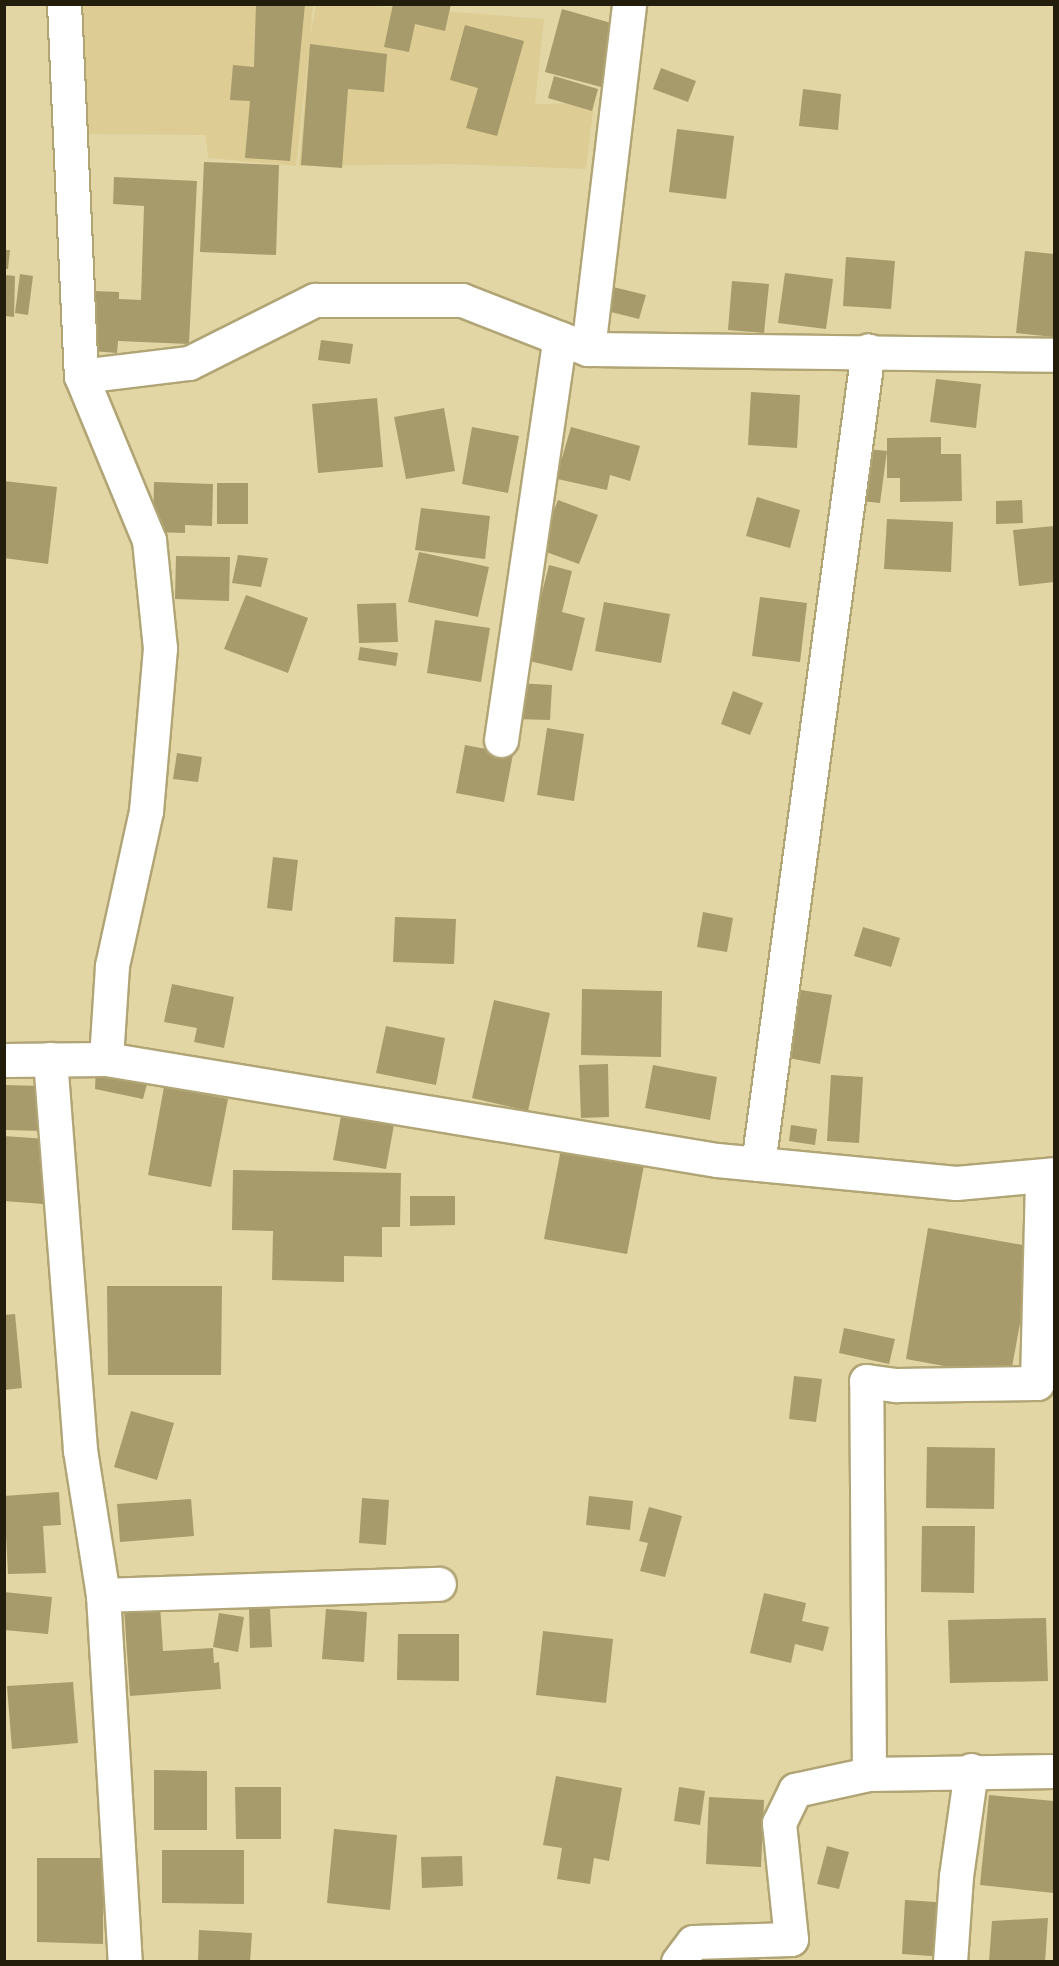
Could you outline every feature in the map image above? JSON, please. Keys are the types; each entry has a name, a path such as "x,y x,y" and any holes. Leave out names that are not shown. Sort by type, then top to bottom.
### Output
{"street":[{"path":"64,4 81,376 149,540 160,648 146,811 112,966 106,1059"},
{"path":"501,740 574,344 629,4"},
{"path":"81,376 189,363 315,300 462,300 574,344 1054,355"},
{"path":"758,1164 868,350"},
{"path":"50,1059 80,1450 103,1595 125,1962"},
{"path":"4,1060 106,1059 758,1164 956,1183 1048,1175 1037,1383 896,1385 866,1381 868,1774"},
{"path":"103,1595 439,1584"},
{"path":"950,1962 956,1876 972,1770"},
{"path":"678,1962 693,1942 791,1939 779,1823 795,1790 868,1774 972,1770 1054,1771"}],"shaded area":[{"path":"67,5 313,5 310,37 316,5 363,5 544,19 535,104 594,103 586,169 453,164 299,166 309,50 296,166 208,158 206,135 77,134"}],"building":[{"path":"256,4 305,4 290,161 245,158 250,101 230,100 233,65 254,67"},
{"path":"393,4 451,4 445,31 415,24 409,52 384,47"},
{"path":"562,9 618,25 601,87 545,72"},
{"path":"465,25 524,41 497,136 466,128 478,88 450,80"},
{"path":"310,44 387,54 384,92 348,89 342,168 301,165"},
{"path":"661,68 696,81 688,102 653,89"},
{"path":"554,76 598,89 592,111 548,98"},
{"path":"803,89 841,94 838,130 799,126"},
{"path":"677,129 734,136 726,199 669,192"},
{"path":"204,162 279,165 276,255 200,252"},
{"path":"114,177 197,181 189,344 118,341 117,353 92,351 94,291 119,292 119,299 141,300 144,206 113,204"},
{"path":"4,250 10,250 8,269 4,269"},
{"path":"1025,251 1054,254 1054,337 1016,333"},
{"path":"846,257 895,261 891,309 843,306"},
{"path":"785,273 833,279 826,329 778,323"},
{"path":"20,274 33,276 28,315 15,313"},
{"path":"5,275 15,276 14,317 5,316"},
{"path":"732,281 769,284 764,333 728,330"},
{"path":"605,285 646,295 639,319 599,309"},
{"path":"321,340 353,344 350,364 318,360"},
{"path":"936,379 981,384 976,428 930,422"},
{"path":"751,392 800,395 797,448 748,445"},
{"path":"377,398 383,467 318,473 312,404"},
{"path":"444,408 455,471 406,479 394,417"},
{"path":"472,427 519,436 508,493 462,484"},
{"path":"571,427 640,446 630,481 610,475 607,490 544,476 549,454 562,458"},
{"path":"941,437 941,454 961,454 962,501 900,502 900,478 887,478 887,438"},
{"path":"859,448 887,451 880,503 852,500"},
{"path":"4,481 57,487 48,564 4,558"},
{"path":"154,482 213,484 212,526 185,525 185,533 153,532"},
{"path":"217,483 248,483 248,524 217,524"},
{"path":"757,497 800,510 790,548 746,536"},
{"path":"558,500 598,515 579,564 538,549"},
{"path":"1022,500 1023,523 996,524 996,501"},
{"path":"421,508 490,516 485,559 415,550"},
{"path":"887,519 953,522 951,572 884,569"},
{"path":"1054,526 1054,582 1019,586 1013,530"},
{"path":"419,552 489,567 478,617 408,602"},
{"path":"238,555 268,558 261,587 232,583"},
{"path":"176,556 230,557 229,601 175,599"},
{"path":"549,565 572,571 562,612 585,618 572,671 525,660"},
{"path":"246,595 308,618 288,673 224,649"},
{"path":"760,597 807,603 800,662 752,656"},
{"path":"604,602 670,614 661,663 595,651"},
{"path":"396,603 398,642 359,643 357,604"},
{"path":"435,620 490,628 481,682 427,673"},
{"path":"360,647 398,653 396,666 358,660"},
{"path":"516,683 552,685 550,720 514,719"},
{"path":"733,691 763,703 750,735 721,724"},
{"path":"547,728 584,734 574,801 537,795"},
{"path":"465,745 513,754 504,802 456,793"},
{"path":"177,753 202,757 198,782 173,779"},
{"path":"273,857 298,860 292,911 267,908"},
{"path":"703,912 733,918 727,952 697,947"},
{"path":"395,917 456,919 454,964 393,962"},
{"path":"863,927 900,938 891,967 854,956"},
{"path":"172,984 234,997 224,1048 194,1042 197,1028 164,1022"},
{"path":"582,989 662,991 661,1057 581,1055"},
{"path":"801,990 832,995 820,1064 789,1058"},
{"path":"494,1000 550,1013 528,1111 472,1098"},
{"path":"386,1026 445,1038 436,1085 376,1073"},
{"path":"608,1064 609,1117 581,1118 579,1065"},
{"path":"653,1065 717,1077 710,1120 645,1108"},
{"path":"96,1068 148,1080 143,1099 95,1089"},
{"path":"831,1075 863,1077 859,1143 827,1141"},
{"path":"4,1085 43,1086 43,1131 4,1130"},
{"path":"164,1087 228,1099 211,1187 148,1175"},
{"path":"342,1110 395,1119 386,1169 333,1160"},
{"path":"791,1125 817,1129 815,1145 789,1141"},
{"path":"4,1136 47,1139 43,1204 4,1201"},
{"path":"561,1149 644,1165 627,1254 544,1239"},
{"path":"233,1170 401,1173 400,1227 382,1227 382,1257 344,1256 344,1282 272,1280 273,1231 232,1230"},
{"path":"410,1196 455,1196 455,1225 410,1226"},
{"path":"928,1228 1034,1247 1010,1378 906,1359"},
{"path":"107,1286 222,1286 221,1375 108,1375"},
{"path":"15,1314 22,1388 4,1390 4,1315"},
{"path":"844,1328 895,1339 889,1364 839,1353"},
{"path":"794,1376 822,1379 816,1422 789,1419"},
{"path":"131,1411 174,1423 157,1480 114,1467"},
{"path":"927,1447 995,1448 994,1509 926,1508"},
{"path":"59,1492 61,1525 43,1526 46,1573 8,1574 4,1496"},
{"path":"589,1496 633,1501 630,1530 586,1525"},
{"path":"362,1498 389,1500 386,1545 359,1543"},
{"path":"191,1499 194,1536 120,1542 117,1504"},
{"path":"649,1507 682,1516 665,1577 640,1571 648,1543 639,1541"},
{"path":"922,1526 975,1526 974,1593 921,1592"},
{"path":"4,1592 52,1597 48,1634 4,1630"},
{"path":"764,1593 806,1603 802,1621 829,1627 823,1651 795,1644 791,1663 750,1653"},
{"path":"160,1605 163,1651 213,1648 214,1663 219,1662 221,1689 130,1696 124,1608"},
{"path":"249,1608 270,1608 272,1647 250,1648"},
{"path":"326,1609 367,1612 364,1662 322,1659"},
{"path":"219,1613 244,1617 238,1652 213,1647"},
{"path":"1046,1618 1048,1681 950,1683 948,1620"},
{"path":"543,1631 613,1639 606,1703 536,1695"},
{"path":"398,1634 459,1634 459,1681 397,1680"},
{"path":"73,1682 78,1743 12,1749 7,1686"},
{"path":"154,1770 207,1771 207,1830 154,1830"},
{"path":"556,1776 622,1788 609,1861 594,1858 590,1884 557,1879 562,1848 543,1845"},
{"path":"235,1787 281,1787 281,1839 236,1839"},
{"path":"679,1787 705,1791 700,1825 674,1821"},
{"path":"989,1795 1054,1801 1054,1893 980,1885"},
{"path":"709,1797 764,1800 761,1867 706,1864"},
{"path":"334,1829 397,1835 390,1910 327,1903"},
{"path":"827,1846 849,1852 839,1889 817,1884"},
{"path":"162,1850 244,1850 244,1904 162,1903"},
{"path":"462,1856 463,1886 422,1888 421,1857"},
{"path":"37,1858 103,1858 103,1944 37,1942"},
{"path":"905,1900 950,1903 946,1957 902,1954"},
{"path":"1048,1918 1045,1962 989,1962 992,1921"},
{"path":"199,1930 252,1933 250,1962 198,1962"},
{"path":"705,1951 762,1960 762,1962 703,1962"}]}
